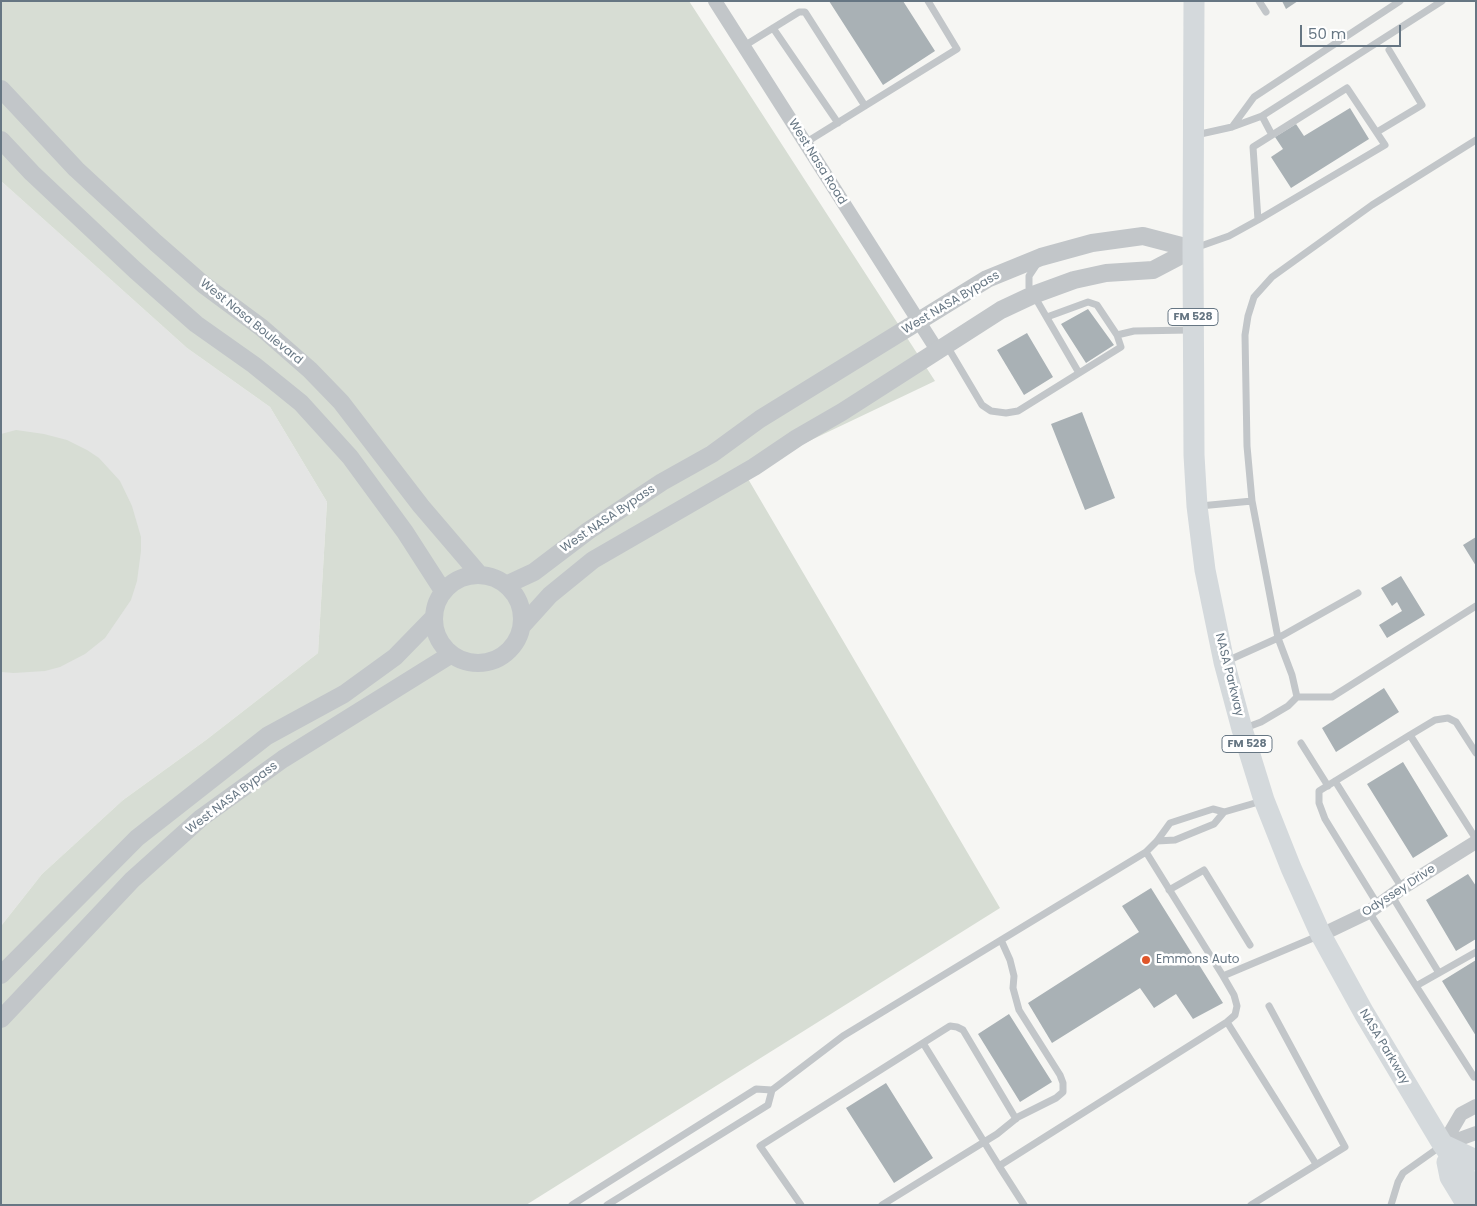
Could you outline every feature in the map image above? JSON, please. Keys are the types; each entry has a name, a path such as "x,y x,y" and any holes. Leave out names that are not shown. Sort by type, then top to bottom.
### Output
{"main road":[{"name":"FM 528","path":"1193,249 1194,1"},
{"name":"NASA Parkway","path":"1193,249 1194,455 1197,506 1206,570 1224,662 1242,729 1264,800 1291,868 1321,935 1364,1013 1443,1145 1476,1191"},
{"name":"NASA Parkway","path":"1443,1145 1450,1177 1466,1205"},
{"path":"1443,1145 1476,1160"}],"street":[{"name":"West Nasa Road","path":"715,1 918,323 941,347"},
{"name":"West Nasa Boulevard","path":"1,89 76,169 156,243 204,285 262,328 310,370 341,402 421,506 480,575"},
{"path":"1,140 32,173 155,288 196,324 254,365 301,404 350,457 406,532 443,591 454,582 466,576 480,575 494,578 506,585 516,596 521,610 522,626"},
{"name":"West NASA Bypass","path":"506,585 534,572 588,530 662,482 712,454 760,419 987,279 1041,257 1092,243 1143,236 1193,249"},
{"name":"West NASA Bypass","path":"2,1016 132,880 201,818 283,759 450,655 465,662 480,664 495,660 508,652 517,640 522,626 550,595 593,560 730,482 1001,310 1033,294 1074,280 1106,273 1153,270 1193,249"},
{"name":"West NASA Bypass","path":"1,975 137,838 267,736 344,694 395,657 434,617 436,604 443,591"},
{"path":"434,617 435,631 441,644 450,655"},
{"name":"Odyssey Drive","path":"1321,935 1374,909 1476,840"},
{"path":"1443,1145 1461,1114 1476,1106"},
{"path":"1443,1145 1476,1133"}],"lane":[{"path":"804,142 957,48 928,1"},
{"path":"1259,1 1266,12"},
{"path":"1232,127 1254,97 1400,1"},
{"path":"1193,136 1232,127 1262,116 1442,1"},
{"path":"744,46 799,12 806,12 865,106"},
{"path":"773,28 838,122"},
{"path":"1376,132 1422,105 1389,50"},
{"path":"1193,249 1229,236 1258,220 1386,145 1347,88 1254,147 1258,220"},
{"path":"1262,116 1272,135"},
{"path":"1297,697 1292,675 1278,638 1252,501 1247,446 1245,335 1254,297 1272,277 1372,205 1476,140"},
{"path":"1041,257 1028,281 1033,294 1079,373"},
{"path":"941,347 982,405 991,411 1006,413 1018,411 1121,347 1117,335 1097,305 1088,302 1047,318"},
{"path":"1117,335 1134,331 1193,330"},
{"path":"1197,506 1252,501"},
{"path":"1224,662 1278,638 1358,593"},
{"path":"1242,729 1261,722 1288,706 1297,697 1332,697 1476,606"},
{"path":"1474,1077 1416,986 1325,819 1319,803 1319,791 1435,720 1448,718 1456,722 1476,753"},
{"path":"1410,735 1476,840"},
{"path":"1301,743 1328,786"},
{"path":"1335,781 1397,892 1439,973"},
{"path":"607,1205 768,1106 772,1090 843,1036 1146,852 1170,823 1213,809 1224,812 1264,800"},
{"path":"1157,841 1175,840 1214,824 1224,812"},
{"path":"999,1166 1227,1022 1235,1015 1234,995 1224,976 1146,852"},
{"path":"1169,890 1204,870 1250,945"},
{"path":"1224,976 1321,935"},
{"path":"882,1205 984,1142 1016,1119 1056,1098 1063,1092 1063,1083 1060,1075 1019,1010 1013,988 1014,976 1010,960 1001,940"},
{"path":"1416,986 1476,952"},
{"path":"1251,1205 1345,1147 1268,1006"},
{"path":"1227,1022 1316,1164"},
{"path":"801,1205 760,1146 950,1026 963,1030 1016,1119"},
{"path":"923,1043 1024,1205"},
{"path":"572,1205 756,1089 772,1090"},
{"path":"1391,1205 1398,1182 1403,1174 1443,1145"}],"shaded area":[{"path":"1,1 689,1 935,381 744,472 1000,908 526,1205 1,1205 1,926 42,874 123,800 206,740 318,653 327,502 270,407 187,348 1,181"},
{"path":"1,181 187,348 270,407 327,502 318,653 206,740 123,800 42,874 1,926"},
{"path":"16,430 67,440 99,458 120,481 132,506 141,537 141,551 137,581 131,600 105,638 85,654 60,667 45,671 14,673 1,672 1,434"}],"building":[{"path":"829,1 903,1 935,51 883,85"},
{"path":"1282,1 1298,1 1286,9"},
{"path":"1350,108 1369,139 1291,188 1271,157 1283,149 1275,137 1296,124 1304,136"},
{"path":"1088,309 1114,345 1086,363 1061,324"},
{"path":"1027,333 1053,377 1024,395 997,350"},
{"path":"1082,412 1115,498 1085,510 1051,424"},
{"path":"1476,537 1476,566 1463,545"},
{"path":"1401,576 1425,615 1387,638 1379,625 1402,611 1397,602 1392,606 1381,588"},
{"path":"1384,688 1399,712 1336,752 1322,728"},
{"path":"1403,762 1448,836 1413,858 1367,784"},
{"path":"1468,874 1476,886 1476,939 1456,951 1426,900"},
{"name":"Emmons Auto","path":"1151,888 1223,1003 1193,1019 1176,994 1154,1008 1140,988 1052,1043 1028,1003 1139,932 1122,906"},
{"path":"1476,960 1476,1036 1442,981"},
{"path":"1009,1014 1052,1082 1020,1102 978,1034"},
{"path":"886,1083 933,1158 894,1183 846,1108"}],"place":[{"name":"Emmons Auto","path":"1146,960"}]}
